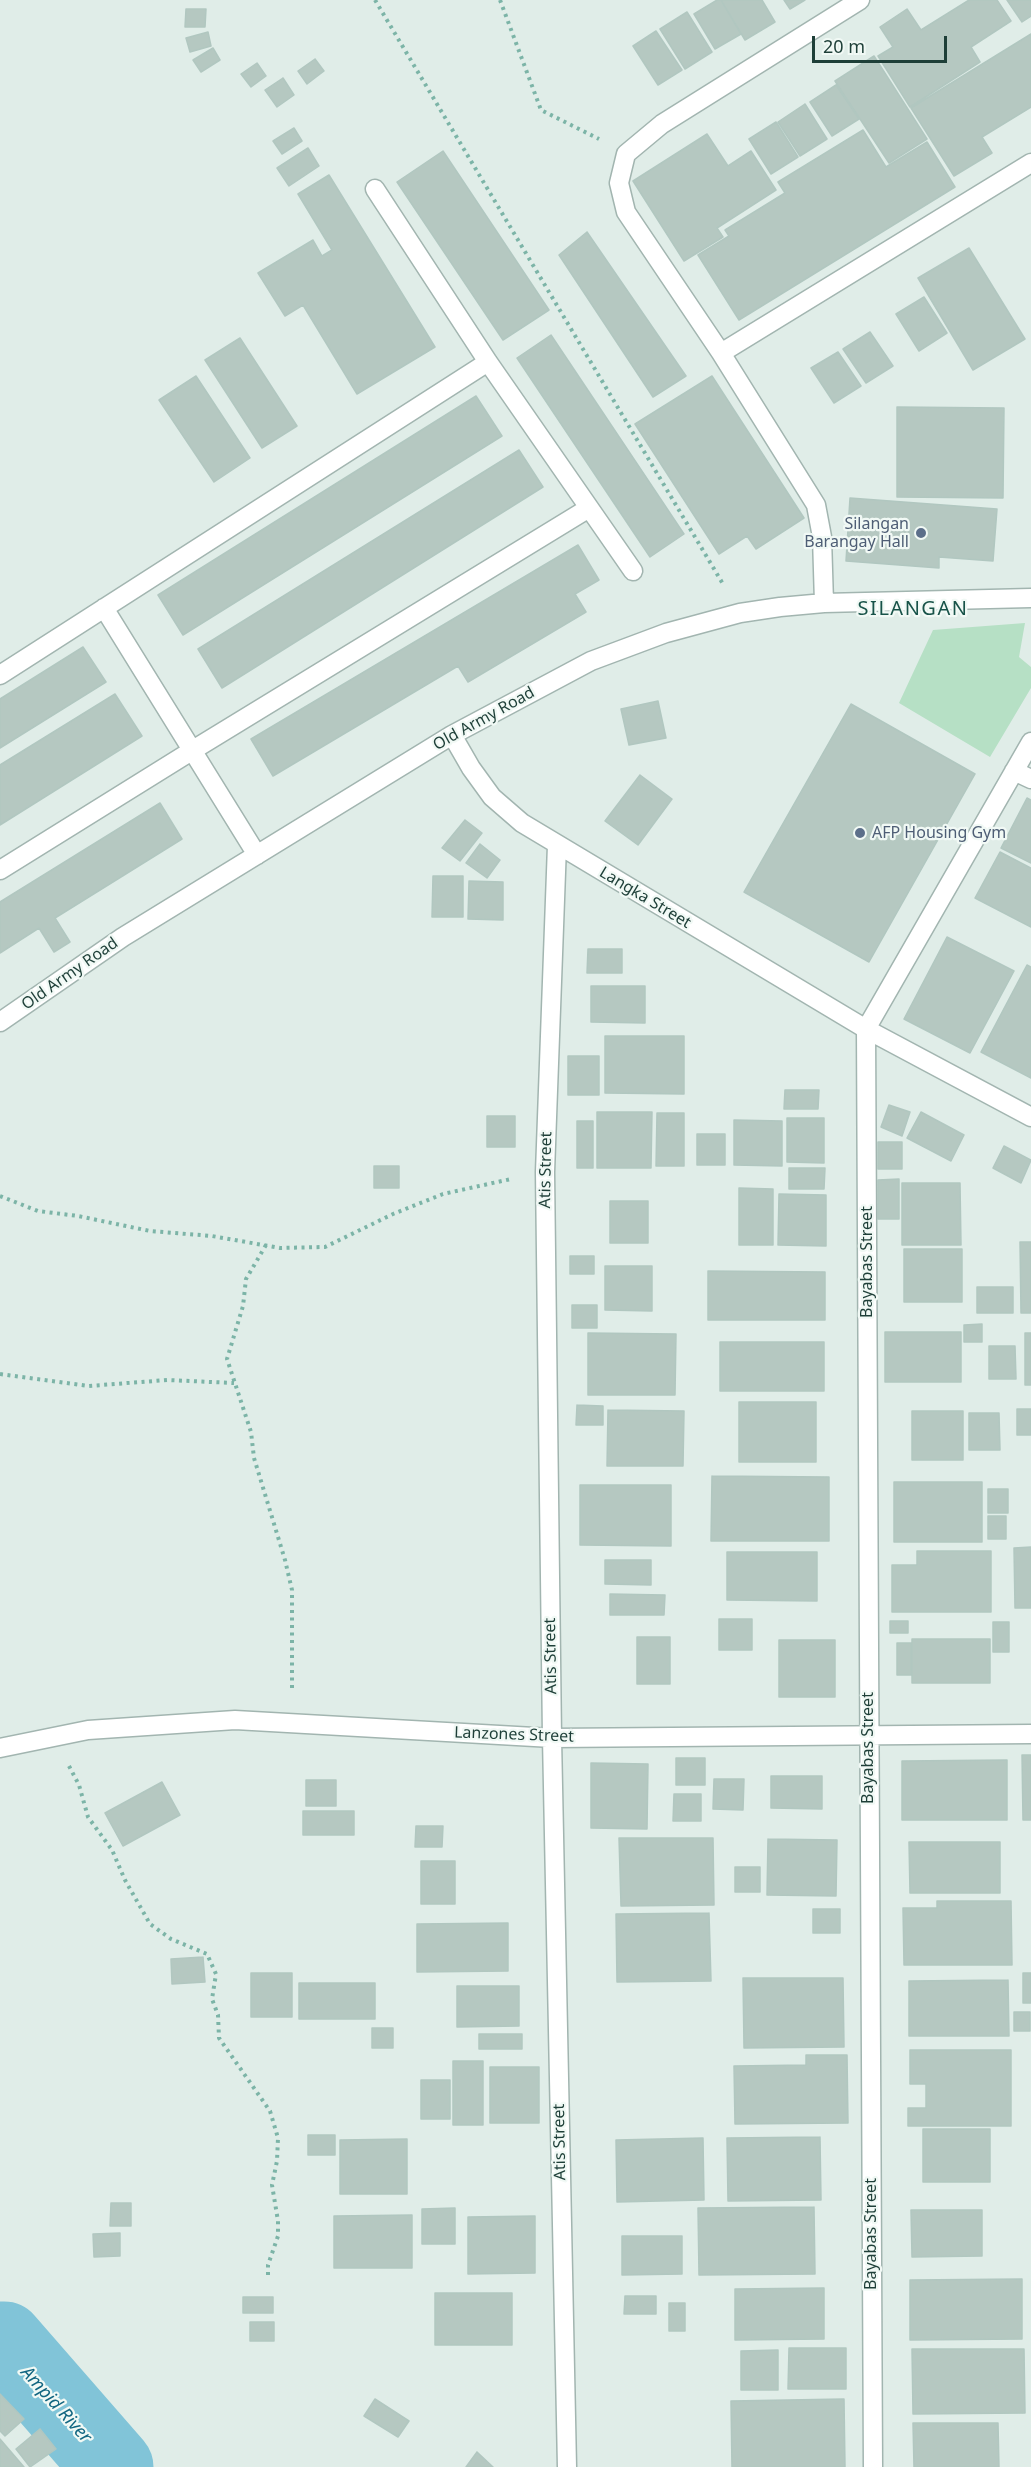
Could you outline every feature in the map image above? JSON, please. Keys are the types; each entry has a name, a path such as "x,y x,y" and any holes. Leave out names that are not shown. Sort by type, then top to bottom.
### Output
{"street":[{"path":"824,603 822,537 816,505 721,353 626,212 619,183 626,154 662,124 860,0"},
{"path":"721,353 1031,163"},
{"path":"375,189 488,362 633,571"},
{"path":"0,675 488,362"},
{"path":"0,870 589,508"},
{"name":"Old Army Road","path":"0,1022 123,937 452,735 591,661 666,633 740,613 824,603 1031,598"},
{"path":"104,608 257,855"},
{"name":"Langka Street","path":"452,735 471,768 492,797 522,823 866,1029 1031,1117"},
{"path":"866,1029 1023,775 1031,742"},
{"name":"Atis Street","path":"556,845 545,1172 552,1738 567,2467"},
{"name":"Bayabas Street","path":"866,1029 873,2467"},
{"name":"Lanzones Street","path":"0,1748 88,1730 236,1720 552,1738 1031,1734"}],"path":[{"path":"375,0 740,613"},
{"path":"500,0 540,110 626,154"},
{"path":"0,1196 38,1211 78,1216 150,1231 212,1236 280,1248 325,1247 393,1214 443,1194 545,1172"},
{"path":"266,1245 246,1279 243,1306 227,1359 252,1432 254,1458 292,1590 294,1678 289,1723"},
{"path":"1,1375 89,1386 167,1380 234,1383"},
{"path":"54,1736 79,1785 88,1817 112,1850 125,1880 150,1924 171,1939 207,1954 216,1974 212,1999 218,2015 219,2038 270,2111 278,2138 277,2161 272,2185 278,2236 267,2265 268,2275"}],"green space":[{"path":"1025,623 1019,657 1031,667 1031,688 990,757 899,703 933,630"}],"building":[{"path":"717,0 721,0 741,34 715,49 694,14"},
{"path":"721,0 762,0 775,22 745,40"},
{"path":"784,0 805,0 790,9"},
{"path":"969,0 997,0 1011,21 971,47 980,62 910,107 878,56 893,47 880,27 907,9 921,30"},
{"path":"1007,0 1031,0 1031,16 1022,22"},
{"path":"186,9 206,9 205,27 185,27"},
{"path":"687,12 712,52 685,69 660,29"},
{"path":"656,31 682,70 658,85 633,46"},
{"path":"208,32 211,46 190,52 186,38"},
{"path":"1031,34 1031,107 982,137 992,153 954,176 911,108"},
{"path":"213,48 220,60 201,72 193,60"},
{"path":"874,56 927,139 889,163 835,81"},
{"path":"315,59 324,71 307,84 298,71"},
{"path":"257,63 266,76 251,87 241,74"},
{"path":"283,78 294,95 277,107 265,90"},
{"path":"836,85 859,119 832,136 810,102"},
{"path":"805,104 827,139 800,156 778,122"},
{"path":"776,122 798,157 771,174 749,139"},
{"path":"294,128 302,141 282,154 273,141"},
{"path":"863,130 886,167 927,142 955,187 739,320 698,255 729,236 725,230 785,193 778,182"},
{"path":"707,134 728,166 751,151 776,190 717,228 723,237 684,261 633,181"},
{"path":"308,148 319,166 289,186 277,168"},
{"path":"443,151 549,310 503,340 397,182"},
{"path":"329,175 435,347 357,394 303,305 285,316 258,273 313,240 322,256 332,250 298,194"},
{"path":"587,232 686,376 653,397 559,255"},
{"path":"969,248 1025,339 973,370 918,278"},
{"path":"924,297 947,333 919,351 896,314"},
{"path":"870,332 893,366 866,383 843,349"},
{"path":"551,335 684,534 650,557 517,358"},
{"path":"240,338 297,426 262,448 205,360"},
{"path":"838,352 861,386 834,403 811,368"},
{"path":"196,376 250,458 214,482 159,400"},
{"path":"712,376 804,518 756,549 747,536 719,554 635,424"},
{"path":"476,396 502,436 183,635 158,595"},
{"path":"897,407 1004,408 1003,498 897,497"},
{"path":"519,450 543,487 222,688 198,649"},
{"name":"Silangan Barangay Hall","path":"850,498 997,509 993,561 939,557 939,568 846,561"},
{"path":"578,545 599,580 575,594 586,612 468,682 458,666 273,776 251,739"},
{"path":"83,647 106,682 0,748 0,699"},
{"path":"115,694 142,736 0,825 0,765"},
{"path":"658,701 666,738 629,745 621,709"},
{"name":"AFP Housing Gym","path":"851,704 975,774 869,962 744,892"},
{"path":"640,775 672,799 638,845 605,821"},
{"path":"1027,798 1031,800 1031,863 1001,848"},
{"path":"160,803 182,839 55,918 70,942 54,952 39,928 0,953 0,902"},
{"path":"465,820 482,833 460,861 442,848"},
{"path":"480,844 500,860 487,878 466,863"},
{"path":"1000,852 1031,868 1031,927 975,898"},
{"path":"433,876 463,876 463,917 432,917"},
{"path":"469,881 503,882 503,920 468,919"},
{"path":"947,937 1014,971 970,1053 904,1019"},
{"path":"588,949 622,949 622,973 587,973"},
{"path":"1027,965 1031,967 1031,1078 981,1052"},
{"path":"591,986 645,986 645,1023 591,1022"},
{"path":"605,1036 684,1036 684,1094 605,1093"},
{"path":"568,1056 599,1056 599,1095 568,1095"},
{"path":"785,1090 819,1090 818,1109 784,1109"},
{"path":"889,1105 910,1112 902,1136 881,1127"},
{"path":"597,1112 652,1112 651,1168 597,1168"},
{"path":"921,1112 964,1135 951,1161 907,1138"},
{"path":"657,1113 684,1113 684,1166 656,1166"},
{"path":"487,1116 515,1116 515,1147 487,1147"},
{"path":"787,1118 824,1118 824,1163 787,1162"},
{"path":"734,1120 782,1121 782,1166 734,1165"},
{"path":"577,1121 593,1121 593,1168 577,1168"},
{"path":"697,1134 725,1134 725,1165 697,1165"},
{"path":"878,1142 902,1142 902,1169 878,1169"},
{"path":"1004,1146 1031,1160 1021,1183 993,1168"},
{"path":"374,1166 399,1166 399,1188 374,1188"},
{"path":"789,1168 825,1168 824,1189 789,1189"},
{"path":"899,1179 899,1219 878,1219 878,1180"},
{"path":"902,1183 960,1183 961,1245 902,1245"},
{"path":"739,1188 773,1189 773,1245 739,1245"},
{"path":"779,1194 826,1195 826,1246 778,1245"},
{"path":"610,1201 648,1201 648,1243 610,1243"},
{"path":"1020,1242 1031,1242 1031,1313 1021,1313"},
{"path":"904,1249 962,1249 962,1302 904,1302"},
{"path":"570,1256 594,1256 594,1274 570,1274"},
{"path":"605,1266 652,1266 652,1311 605,1310"},
{"path":"708,1271 825,1272 825,1320 708,1320"},
{"path":"977,1287 1013,1287 1013,1313 977,1313"},
{"path":"572,1305 597,1305 597,1328 572,1328"},
{"path":"982,1324 982,1342 964,1342 964,1325"},
{"path":"885,1332 961,1332 961,1382 885,1382"},
{"path":"588,1333 676,1334 675,1395 588,1395"},
{"path":"1025,1333 1031,1333 1031,1385 1025,1385"},
{"path":"720,1342 824,1342 824,1391 720,1391"},
{"path":"989,1346 1015,1346 1016,1379 989,1379"},
{"path":"739,1402 816,1402 816,1462 739,1462"},
{"path":"577,1405 603,1406 603,1425 576,1425"},
{"path":"1017,1409 1031,1409 1031,1435 1017,1435"},
{"path":"608,1410 684,1411 683,1466 607,1466"},
{"path":"912,1411 963,1411 963,1460 912,1460"},
{"path":"969,1413 999,1413 1000,1450 969,1450"},
{"path":"712,1476 829,1477 829,1541 711,1541"},
{"path":"894,1482 982,1482 982,1542 894,1542"},
{"path":"580,1485 671,1485 671,1546 580,1545"},
{"path":"988,1489 1008,1489 1008,1513 988,1513"},
{"path":"988,1516 1006,1516 1006,1539 988,1539"},
{"path":"1031,1547 1031,1608 1015,1608 1014,1548"},
{"path":"917,1551 991,1551 991,1612 892,1612 892,1565 917,1565"},
{"path":"727,1552 817,1552 817,1601 727,1600"},
{"path":"605,1560 651,1560 651,1585 605,1584"},
{"path":"610,1594 665,1595 664,1615 610,1615"},
{"path":"719,1619 752,1619 752,1650 719,1650"},
{"path":"890,1621 908,1621 908,1633 890,1633"},
{"path":"993,1622 1009,1622 1009,1652 993,1652"},
{"path":"637,1637 670,1637 670,1684 637,1684"},
{"path":"912,1639 990,1639 990,1683 912,1683"},
{"path":"779,1640 835,1640 835,1697 779,1697"},
{"path":"897,1643 911,1643 911,1675 897,1675"},
{"path":"1022,1755 1031,1755 1031,1820 1023,1820"},
{"path":"676,1758 705,1758 705,1785 676,1785"},
{"path":"1007,1760 1007,1820 902,1820 902,1761"},
{"path":"591,1763 648,1764 647,1829 591,1828"},
{"path":"771,1776 822,1776 822,1809 771,1808"},
{"path":"714,1779 744,1779 743,1810 713,1809"},
{"path":"306,1780 336,1780 336,1806 306,1806"},
{"path":"162,1782 180,1815 123,1846 105,1813"},
{"path":"674,1794 701,1794 701,1821 673,1821"},
{"path":"303,1811 354,1811 354,1835 303,1835"},
{"path":"416,1826 443,1826 442,1847 415,1847"},
{"path":"619,1838 713,1838 714,1905 621,1906"},
{"path":"768,1839 837,1840 836,1896 767,1895"},
{"path":"909,1842 1000,1842 1000,1893 910,1893"},
{"path":"421,1861 455,1861 455,1904 421,1904"},
{"path":"735,1867 760,1867 760,1892 735,1892"},
{"path":"937,1901 1011,1901 1012,1965 904,1965 903,1908 937,1908"},
{"path":"813,1909 840,1909 840,1933 813,1933"},
{"path":"709,1913 711,1981 617,1982 616,1914"},
{"path":"508,1923 508,1971 417,1972 417,1924"},
{"path":"203,1957 205,1982 172,1984 171,1959"},
{"path":"251,1973 292,1973 292,2017 251,2017"},
{"path":"1023,1973 1031,1973 1031,2003 1023,2003"},
{"path":"743,1978 843,1978 844,2047 744,2048"},
{"path":"1008,1980 1009,2036 909,2036 909,1981"},
{"path":"299,1983 375,1983 375,2019 299,2019"},
{"path":"457,1986 519,1986 519,2026 457,2027"},
{"path":"1014,2012 1030,2012 1030,2031 1014,2031"},
{"path":"372,2028 393,2028 393,2048 372,2048"},
{"path":"479,2034 522,2034 522,2049 479,2049"},
{"path":"910,2050 1011,2050 1011,2126 908,2126 908,2108 926,2108 926,2084 910,2084"},
{"path":"806,2055 847,2055 848,2123 735,2124 734,2066 806,2065"},
{"path":"453,2061 483,2061 483,2125 453,2125"},
{"path":"490,2067 539,2067 539,2123 490,2123"},
{"path":"421,2080 450,2080 450,2119 421,2119"},
{"path":"923,2129 990,2129 990,2182 923,2182"},
{"path":"308,2135 335,2135 335,2155 308,2155"},
{"path":"820,2137 821,2200 728,2201 727,2138"},
{"path":"703,2138 704,2200 617,2202 616,2140"},
{"path":"407,2139 407,2194 340,2194 340,2140"},
{"path":"111,2203 131,2203 131,2226 110,2226"},
{"path":"814,2207 815,2274 699,2275 698,2208"},
{"path":"455,2208 455,2244 422,2244 422,2209"},
{"path":"911,2210 982,2210 982,2256 912,2257"},
{"path":"412,2215 412,2268 334,2268 334,2216"},
{"path":"535,2216 535,2273 468,2274 468,2217"},
{"path":"120,2233 120,2256 94,2257 93,2234"},
{"path":"622,2236 682,2236 682,2274 622,2275"},
{"path":"1022,2279 1022,2339 910,2340 910,2280"},
{"path":"824,2288 824,2339 735,2340 735,2289"},
{"path":"435,2293 512,2293 512,2345 435,2345"},
{"path":"625,2296 656,2296 656,2314 624,2314"},
{"path":"243,2297 273,2297 273,2313 243,2313"},
{"path":"669,2303 685,2303 685,2331 669,2331"},
{"path":"250,2322 274,2322 274,2341 250,2341"},
{"path":"789,2348 846,2348 846,2389 788,2389"},
{"path":"912,2349 1024,2349 1025,2413 913,2414"},
{"path":"778,2350 778,2390 741,2390 741,2351"},
{"path":"0,2394 24,2419 5,2436 0,2431"},
{"path":"375,2399 409,2421 398,2437 364,2416"},
{"path":"844,2399 845,2467 732,2467 731,2401"},
{"path":"913,2423 998,2423 999,2467 914,2467"},
{"path":"40,2429 56,2449 30,2467 16,2449"},
{"path":"0,2439 24,2467 0,2467"},
{"path":"477,2452 493,2467 466,2467"}],"waterway":[{"name":"Ampid River","path":"0,2342 4,2342 113,2467"}],"place":[{"name":"Silangan Barangay Hall","path":"921,533"},
{"name":"AFP Housing Gym","path":"860,833"}],"district":[{"name":"SILANGAN","path":"913,609"}]}
